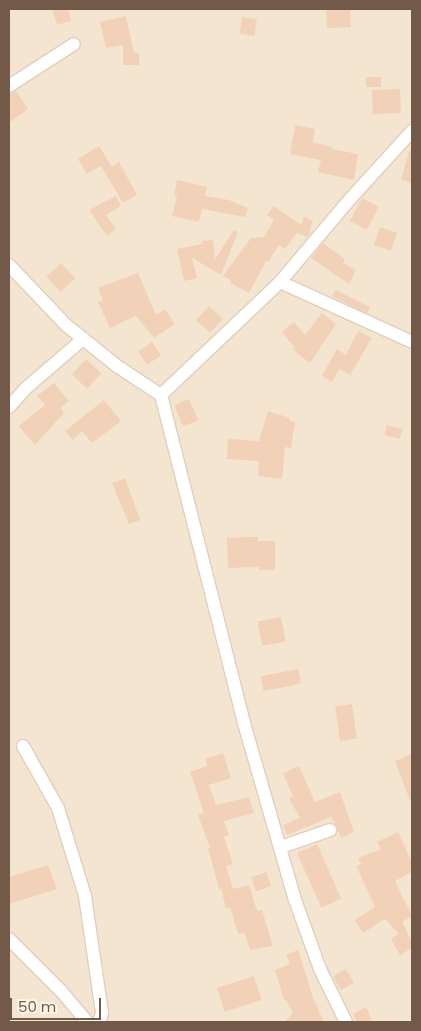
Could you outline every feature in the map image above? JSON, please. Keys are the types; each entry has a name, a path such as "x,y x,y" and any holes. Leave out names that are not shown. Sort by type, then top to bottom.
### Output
{"street":[{"path":"9,86 74,44"},
{"path":"161,395 280,282 351,198 412,131"},
{"path":"9,265 60,319 83,339 117,366 161,395 244,723 295,900 320,969 346,1022"},
{"path":"280,282 412,342"},
{"path":"9,408 25,389 83,339"},
{"path":"23,746 58,808 85,896 102,1013 99,1022"},
{"path":"281,847 330,830"},
{"path":"9,938 62,992 87,1022"}],"shaded area":[{"path":"9,9 412,9 412,1022 9,1022"}],"building":[{"path":"52,9 68,9 71,21 57,25"},
{"path":"350,9 351,27 327,28 326,10"},
{"path":"126,16 134,53 139,53 139,65 123,65 123,45 106,48 100,22"},
{"path":"242,17 257,19 254,36 240,34"},
{"path":"366,77 381,77 381,87 366,87"},
{"path":"400,89 401,113 373,114 372,90"},
{"path":"16,91 28,109 9,123 9,94"},
{"path":"295,125 315,129 313,142 332,147 331,149 358,154 354,180 318,172 321,160 290,154"},
{"path":"99,146 112,167 119,162 137,195 123,203 101,166 87,174 78,159"},
{"path":"409,151 412,152 412,183 401,180"},
{"path":"177,180 207,187 205,196 229,200 248,208 245,217 202,209 199,222 172,216 177,196 174,195"},
{"path":"116,196 121,206 106,215 116,229 107,236 89,210"},
{"path":"362,198 379,207 367,230 350,221"},
{"path":"274,206 301,225 304,217 313,221 309,231 311,232 307,237 297,233 285,249 279,245 268,262 266,261 249,293 230,283 231,280 223,276 251,238 264,237 274,220 267,215"},
{"path":"380,227 397,233 391,251 374,245"},
{"path":"234,230 238,232 221,275 192,258 197,278 184,281 177,249 202,244 202,241 213,240 215,259"},
{"path":"323,243 345,259 343,263 356,270 349,284 311,258"},
{"path":"61,263 75,278 61,292 46,277"},
{"path":"138,273 156,315 165,309 175,324 154,338 136,316 110,328 98,302 103,300 98,288"},
{"path":"335,290 370,307 367,313 332,296"},
{"path":"209,306 223,319 210,333 196,320"},
{"path":"322,313 336,324 310,363 293,350 295,348 282,332 294,322 305,335"},
{"path":"358,331 372,338 350,375 339,369 332,382 322,376 337,349 346,355"},
{"path":"152,342 161,355 147,365 138,352"},
{"path":"86,359 101,373 87,389 72,374"},
{"path":"54,383 69,401 60,408 64,413 35,445 19,426 45,405 37,396"},
{"path":"189,399 198,420 183,426 174,405"},
{"path":"104,400 121,421 92,443 82,431 73,440 65,431"},
{"path":"268,411 290,418 290,421 295,422 291,448 285,447 282,479 258,476 259,461 227,459 228,439 259,441"},
{"path":"387,425 402,429 400,439 384,435"},
{"path":"125,478 140,520 129,524 112,483"},
{"path":"258,537 258,541 275,541 275,570 259,570 259,567 228,568 227,538"},
{"path":"281,617 286,642 262,646 257,622"},
{"path":"298,669 301,684 264,691 261,676"},
{"path":"352,704 357,739 340,741 335,706"},
{"path":"223,753 231,778 209,785 216,805 249,797 254,813 224,821 229,835 224,837 233,864 226,866 233,889 249,885 257,911 262,910 273,946 250,950 244,932 238,934 230,907 226,908 221,889 219,889 208,848 210,848 198,815 204,813 190,772 207,766 205,759"},
{"path":"412,754 412,802 411,803 395,761"},
{"path":"299,766 315,802 340,792 354,832 341,838 331,817 287,835 283,825 300,818 289,798 293,796 283,773"},
{"path":"398,832 412,862 412,872 395,881 412,916 402,922 412,942 412,948 400,955 391,939 399,934 385,919 363,933 355,920 375,907 356,866 361,864 358,858 381,849 377,842"},
{"path":"317,844 341,899 321,908 297,853"},
{"path":"48,865 57,889 9,904 9,877"},
{"path":"266,872 271,886 256,892 251,877"},
{"path":"298,950 313,998 324,1022 285,1022 293,1013 286,1000 284,1000 275,970 290,964 286,955"},
{"path":"346,969 354,983 341,990 333,976"},
{"path":"254,976 262,1000 225,1012 217,988"},
{"path":"366,1007 373,1022 357,1022 353,1014"}]}
